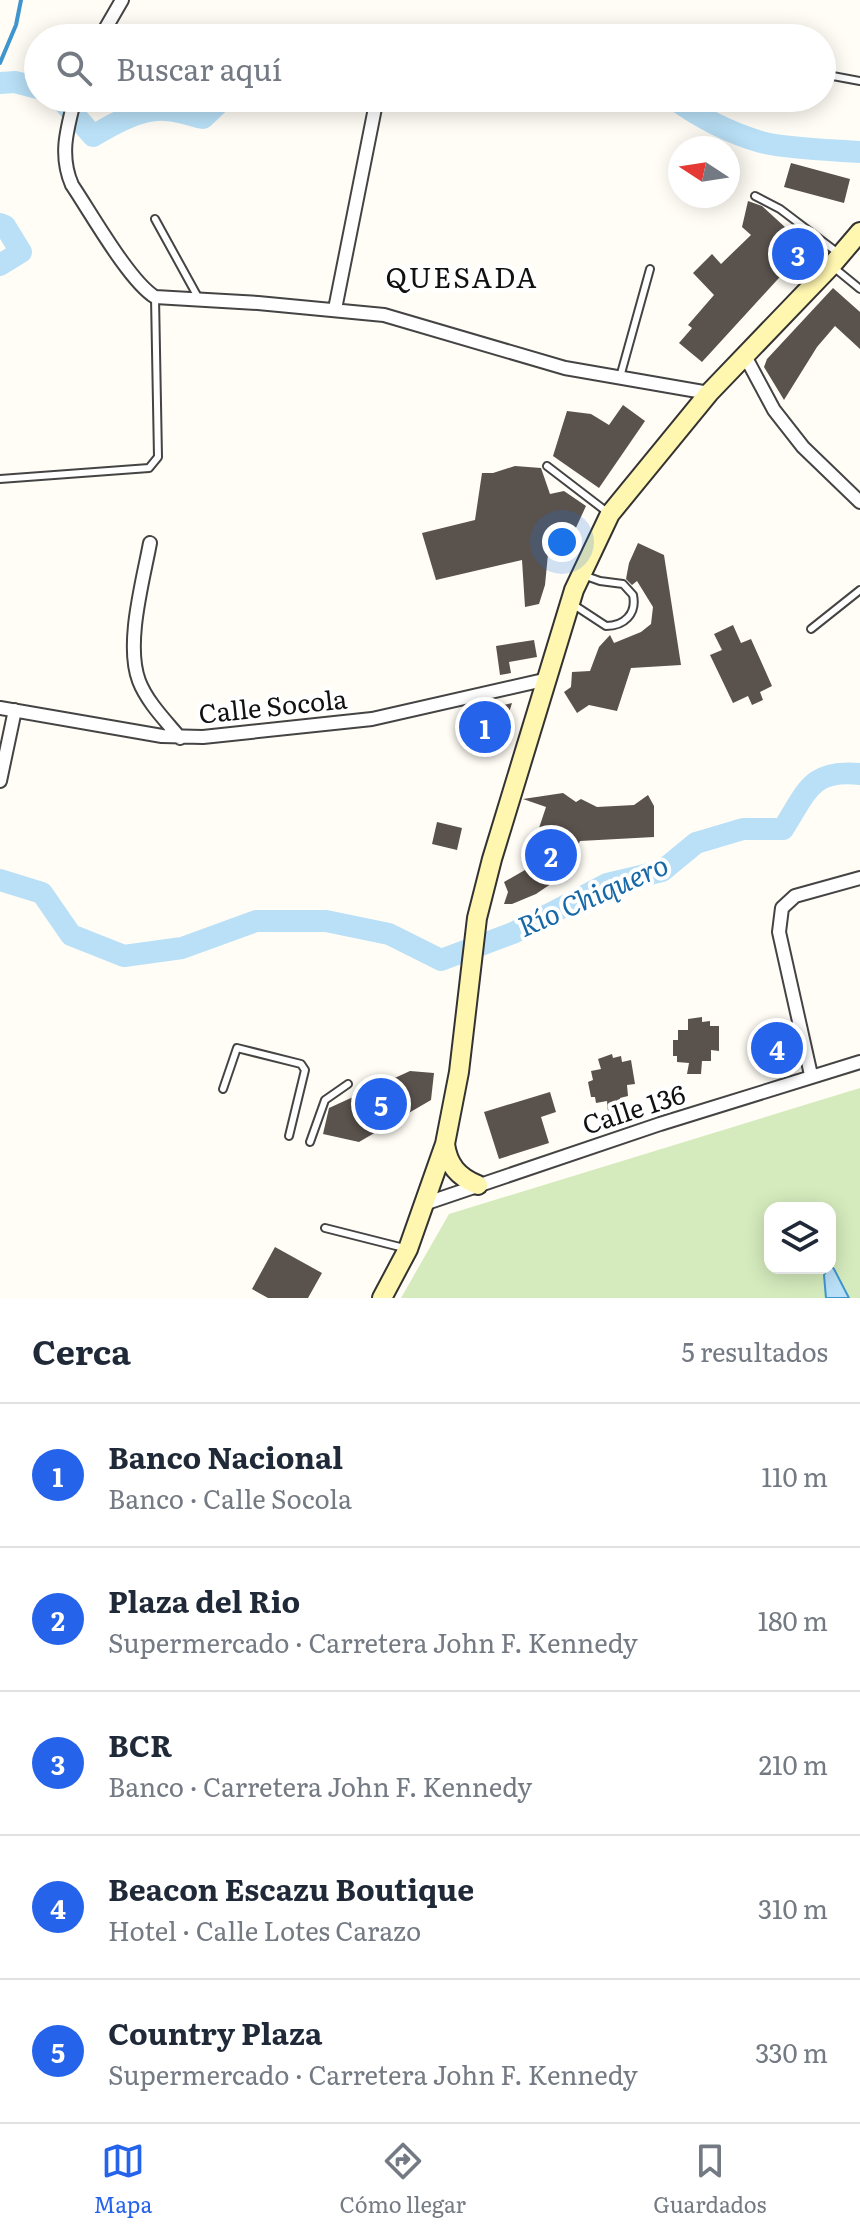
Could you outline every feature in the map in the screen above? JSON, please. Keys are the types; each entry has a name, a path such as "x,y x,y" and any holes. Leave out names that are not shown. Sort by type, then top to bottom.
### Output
{"main road":[{"path":"382,1298 408,1249 445,1144 459,1072 477,918 492,859 582,574 610,514 709,393 848,250"},
{"path":"445,1144 451,1165 458,1174 478,1185"}],"street":[{"path":"108,24 122,0"},
{"path":"72,112 64,145 65,169 72,185 133,275 155,297 384,315 565,368 709,393"},
{"path":"335,309 374,112"},
{"path":"744,354 774,410 803,447 860,502"},
{"path":"150,543 134,661 139,683 180,738"},
{"name":"Calle Socola","path":"0,708 180,738 203,737 372,719 548,679"},
{"path":"0,781 15,710"},
{"path":"811,1075 779,932 782,908 795,896 860,878"},
{"name":"Calle 136","path":"424,1204 811,1075 860,1062"}],"lane":[{"path":"836,77 860,81"},
{"path":"755,196 848,250 860,289"},
{"path":"155,219 199,299"},
{"path":"620,377 650,269"},
{"path":"0,479 149,468 158,457 155,297"},
{"path":"547,466 610,514"},
{"path":"571,603 606,626 620,624 632,612 633,595 623,584 600,581 582,574"},
{"path":"811,629 860,590"},
{"path":"223,1089 237,1048 301,1064 305,1070 289,1136"},
{"path":"310,1142 325,1100 348,1084"},
{"path":"325,1228 408,1249"}],"green space":[{"path":"860,1088 860,1298 401,1298 449,1214"}],"water":[{"path":"836,1273 849,1298 826,1298 824,1275"}],"building":[{"path":"791,163 850,179 844,203 784,187"},
{"path":"748,201 762,206 810,250 791,271 788,268 702,362 679,343 692,328 688,325 714,295 693,273 712,254 721,264 751,235 742,227"},
{"path":"833,288 860,312 860,349 835,326 817,347 784,400 764,367 767,359"},
{"path":"623,405 645,421 599,488 553,456 567,411 591,414 609,425"},
{"path":"515,466 541,468 550,494 564,491 586,506 574,532 566,535 568,546 548,554 545,585 539,604 525,607 522,560 436,580 422,533 475,520 482,473"},
{"path":"638,543 664,555 681,665 631,668 617,711 589,705 577,713 564,692 571,687 572,672 590,671 599,647 610,635 614,643 641,632 651,624 653,607 637,581 632,585 626,579"},
{"path":"733,625 741,643 751,639 772,686 760,692 763,700 752,705 748,696 733,703 710,655 722,650 714,634"},
{"path":"534,640 537,657 509,662 511,673 500,675 496,646"},
{"path":"512,703 501,739 469,746 462,715"},
{"path":"563,793 576,802 581,799 597,807 634,805 648,795 654,806 654,837 580,841 564,875 536,894 504,904 508,892 504,882 525,870 546,807 523,799"},
{"path":"437,822 462,828 457,850 432,844"},
{"path":"702,1017 702,1022 710,1021 710,1026 719,1026 719,1051 711,1050 711,1061 702,1061 701,1074 687,1074 689,1063 677,1062 677,1056 673,1056 673,1040 678,1040 678,1030 688,1030 688,1019"},
{"path":"612,1054 613,1058 621,1056 622,1062 631,1060 635,1084 627,1085 628,1096 620,1098 622,1110 608,1113 607,1101 596,1103 595,1097 591,1097 588,1082 593,1080 591,1071 601,1069 598,1059"},
{"path":"410,1071 434,1073 431,1100 359,1142 323,1134 329,1108"},
{"path":"550,1092 556,1112 541,1117 549,1143 499,1159 484,1112"},
{"path":"275,1247 322,1273 308,1298 268,1298 252,1289"}],"waterway":[{"path":"0,63 16,25 21,0"},
{"path":"0,83 24,84"},
{"path":"72,112 93,136 118,122 146,112"},
{"path":"178,112 203,118 209,112"},
{"path":"693,112 761,142 796,148 860,152"},
{"path":"0,224 5,226 21,252 0,265"},
{"name":"Río Chiquero","path":"0,880 42,893 71,935 124,956 182,948 256,921 326,921 389,934 441,960 513,933 607,884 662,871 696,843 743,829 783,829 805,794 820,779 843,773 860,774"}],"place":[{"name":"BCR","path":"798,254"},
{"name":"Banco Nacional","path":"485,727"},
{"name":"Plaza del Rio","path":"551,855"},
{"name":"Beacon Escazu Boutique","path":"777,1048"},
{"name":"Country Plaza","path":"381,1104"}],"district":[{"name":"QUESADA","path":"462,278"}]}
